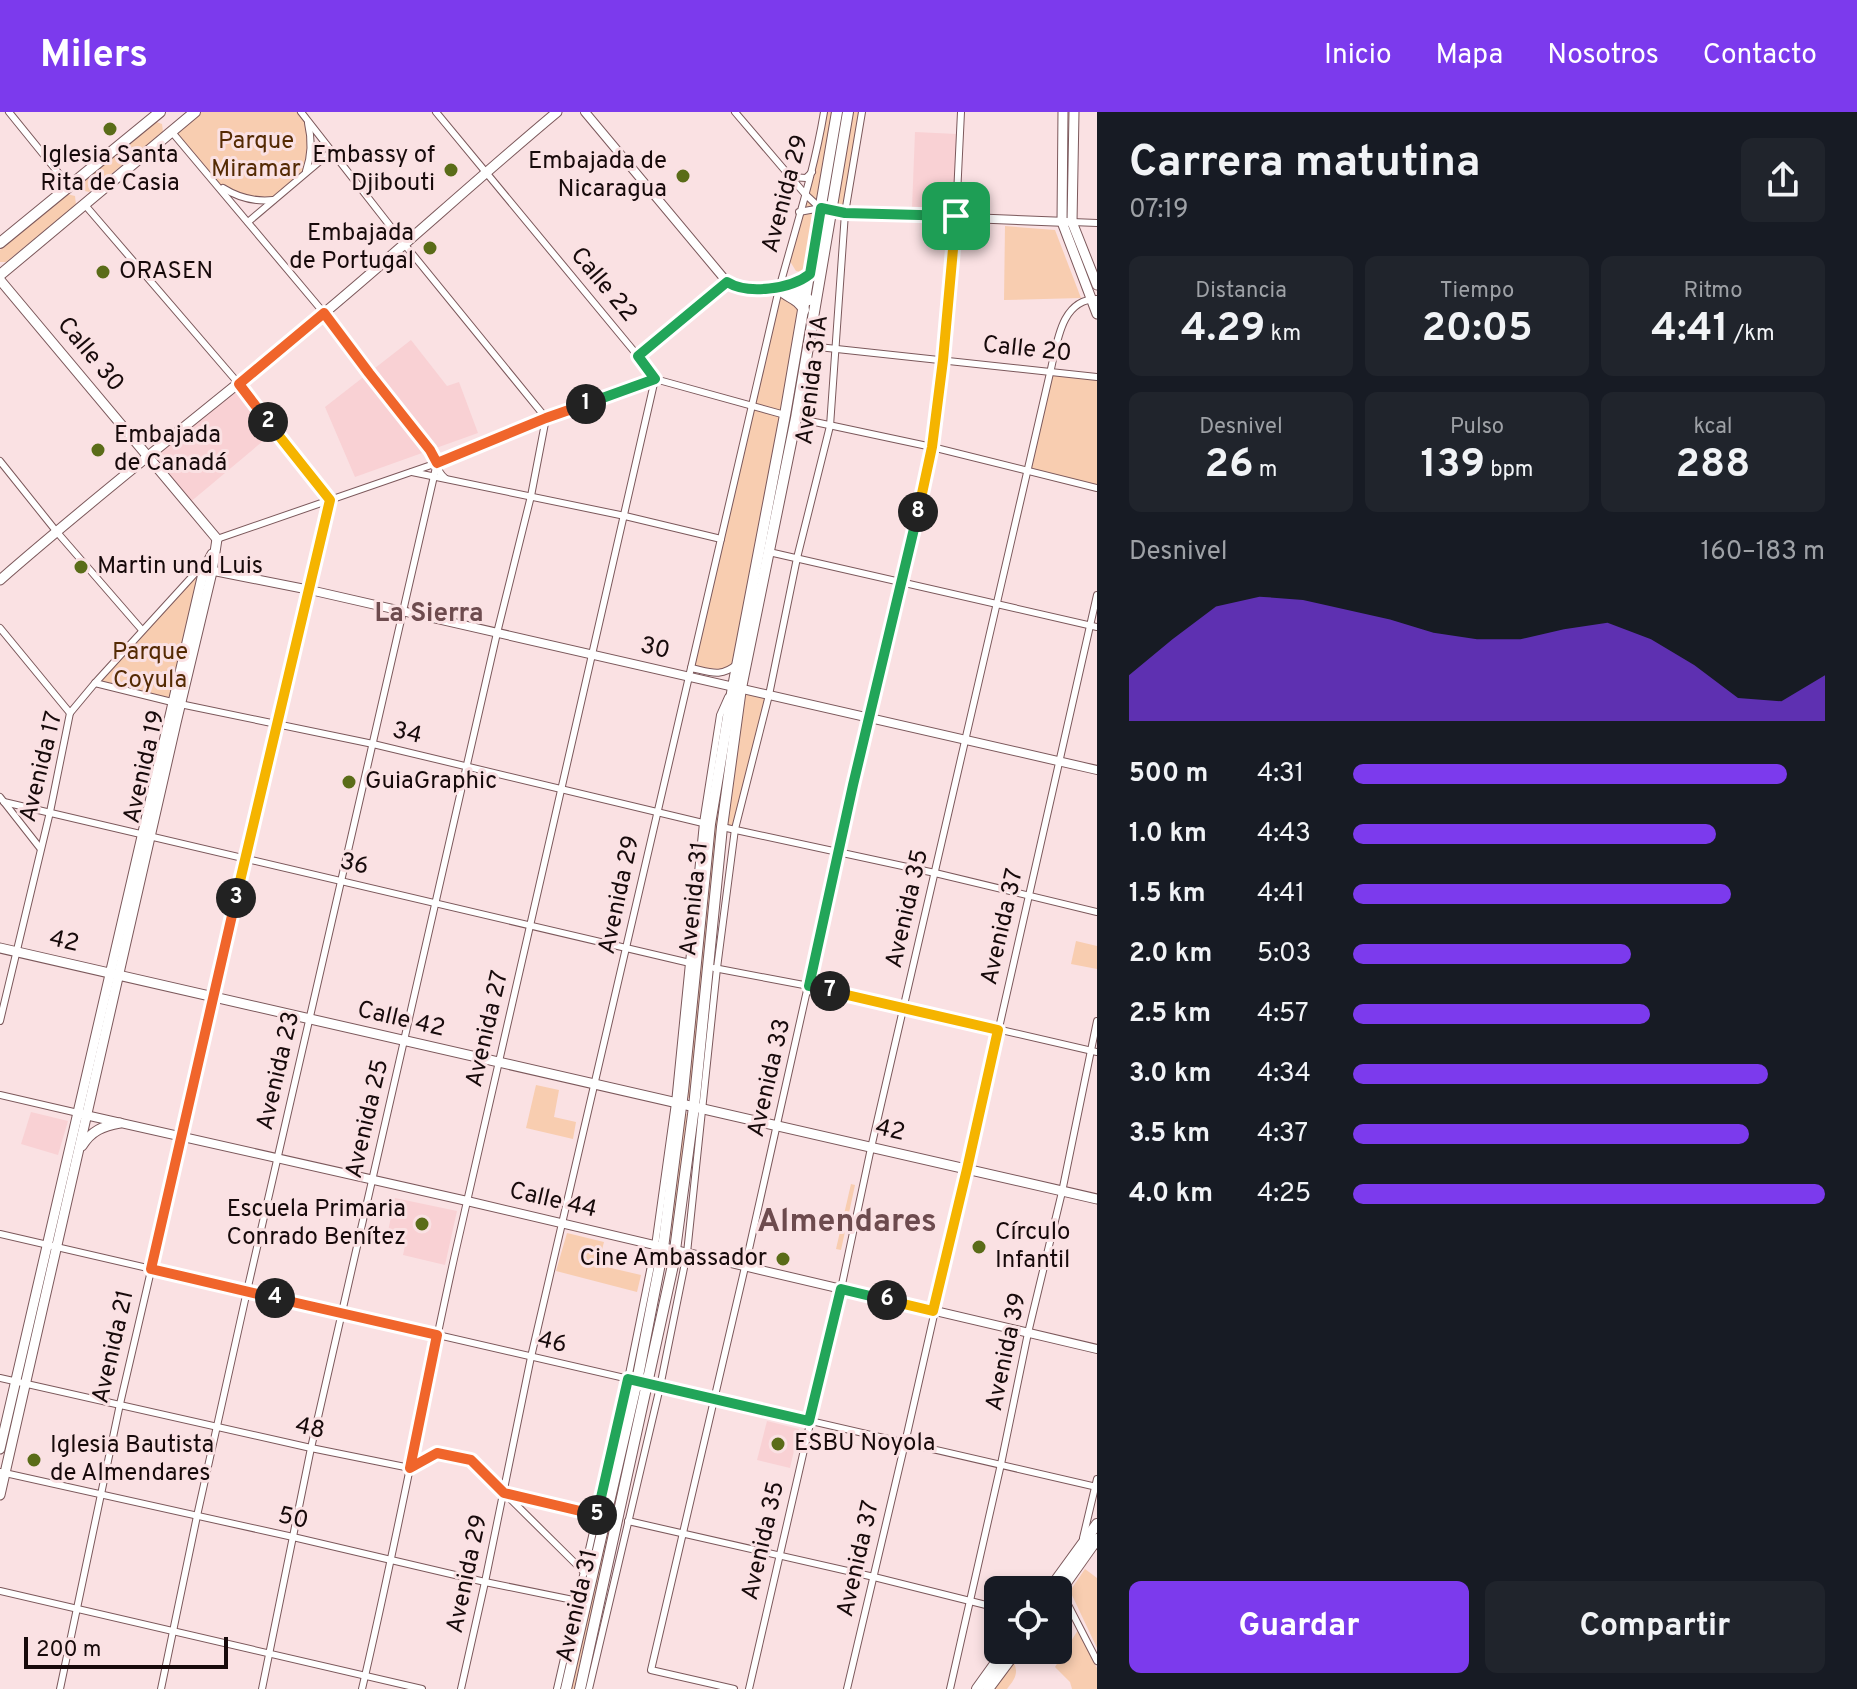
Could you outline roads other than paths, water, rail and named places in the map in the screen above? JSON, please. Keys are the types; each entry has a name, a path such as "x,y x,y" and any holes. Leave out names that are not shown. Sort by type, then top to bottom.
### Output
{"main road":[{"path":"0,278 195,112"},
{"path":"0,580 405,245 484,172 557,112"},
{"name":"Avenida 31","path":"566,1689 637,1381 681,1252 699,1108 707,824 769,552 826,209 837,112"},
{"name":"Avenida 31","path":"580,1689 659,1247 678,1104 722,827 737,664 790,417 809,346 806,296 848,112"},
{"path":"1063,112 1067,222 1097,314"},
{"path":"1074,112 1067,222 1097,285"},
{"path":"0,243 157,113"},
{"path":"779,289 810,274"},
{"name":"Calle 30","path":"0,278 149,457"},
{"path":"779,289 809,311"},
{"path":"779,289 806,296"},
{"path":"149,457 217,539"},
{"name":"Avenida 19","path":"0,1495 20,1383 176,702 217,539"},
{"name":"42","path":"0,948 115,974"},
{"name":"Calle 42","path":"115,974 678,1104"},
{"name":"42","path":"678,1104 1097,1199"},
{"name":"Avenida 19","path":"52,1246 78,1152 83,1114"},
{"path":"78,1152 92,1133 120,1123"},
{"name":"Avenida 19","path":"0,1449 20,1383"},
{"path":"1065,1576 1097,1524"},
{"path":"1068,1576 1097,1539"},
{"path":"977,1689 995,1664"},
{"path":"988,1689 1007,1664"}],"street":[{"path":"9,112 69,186"},
{"path":"301,112 546,418"},
{"name":"Calle 22","path":"436,112 655,379"},
{"path":"585,112 727,282 744,288 779,289"},
{"path":"735,112 805,194 826,209"},
{"name":"Avenida 29","path":"461,1689 531,1357 596,1085 656,812 779,289 799,212 810,184 824,112"},
{"name":"Avenida 31A","path":"769,695 797,558 830,426 845,213 862,112"},
{"name":"Avenida 33","path":"687,1678 651,1670 932,447 956,216 961,112"},
{"path":"305,174 312,146 307,120"},
{"path":"171,131 324,313 430,450 439,472 445,478"},
{"path":"248,222 332,151"},
{"path":"791,177 806,178 812,172"},
{"path":"216,184 243,198 274,200"},
{"path":"85,205 239,384 330,500"},
{"path":"799,212 826,209 845,213 1097,223"},
{"path":"638,356 727,282"},
{"name":"Avenida 35","path":"749,1689 1050,373 1064,319 1075,305 1094,299"},
{"name":"Calle 20","path":"809,346 1097,377"},
{"path":"217,539 437,463 546,418 655,379 790,417 932,447 1097,488"},
{"name":"Avenida 27","path":"362,1689 437,1335 655,379"},
{"name":"Avenida 25","path":"262,1689 341,1313 531,496 546,418"},
{"path":"0,461 142,630"},
{"name":"Avenida 23","path":"161,1689 216,1426 437,463"},
{"path":"411,472 721,539"},
{"name":"Avenida 21","path":"60,1689 120,1404 330,500"},
{"path":"769,552 1094,626"},
{"name":"Avenida 17","path":"0,1021 50,812 70,713 199,569 208,570"},
{"name":"30","path":"208,570 310,590 594,655 690,672 737,688 1097,770"},
{"name":"Avenida 37","path":"847,1689 1058,761 1094,626 1097,595"},
{"path":"0,628 70,713"},
{"path":"690,672 727,673 737,664"},
{"name":"34","path":"95,683 373,744 707,824"},
{"name":"Avenida 31","path":"702,965 769,695"},
{"path":"2,799 40,848"},
{"name":"36","path":"2,799 146,836 626,948 1094,1051"},
{"path":"722,827 1097,912"},
{"name":"Avenida 39","path":"950,1689 1094,1051 1097,1021"},
{"name":"Calle 44","path":"0,1095 1097,1349"},
{"name":"46","path":"0,1234 905,1443 1096,1484"},
{"name":"Avenida 31","path":"589,1689 660,1387 681,1252"},
{"name":"48","path":"0,1378 410,1468"},
{"name":"Avenida 31","path":"557,1689 597,1515 637,1381"},
{"path":"410,1468 437,1453 471,1460 585,1573"},
{"name":"50","path":"2,1473 578,1601"},
{"path":"1081,1546 1096,1484"},
{"path":"504,1493 597,1515"},
{"path":"628,1521 984,1605"},
{"path":"0,1591 422,1689"},
{"path":"1072,1619 1097,1661"},
{"path":"684,1689 687,1678 734,1689"}],"place":[{"name":"Iglesia Santa Rita de Casia","path":"110,129"},
{"name":"Embassy of Djibouti","path":"451,170"},
{"name":"Embajada de Nicaragua","path":"683,176"},
{"name":"Embajada de Portugal","path":"430,248"},
{"name":"ORASEN","path":"103,272"},
{"name":"Embajada de Canadá","path":"98,450"},
{"name":"Martin und Luis","path":"81,567"},
{"name":"GuiaGraphic","path":"349,782"},
{"name":"Escuela Primaria Conrado Benítez","path":"422,1224"},
{"name":"Círculo Infantil","path":"979,1247"},
{"name":"Cine Ambassador","path":"783,1259"},
{"name":"ESBU Noyola","path":"778,1444"},
{"name":"Iglesia Bautista de Almendares","path":"34,1460"}],"district":[{"name":"La Sierra","path":"429,614"},
{"name":"Almendares","path":"847,1223"}],"park label":[{"name":"Parque Miramar","path":"256,156"},
{"name":"Parque Coyula","path":"150,667"}]}
